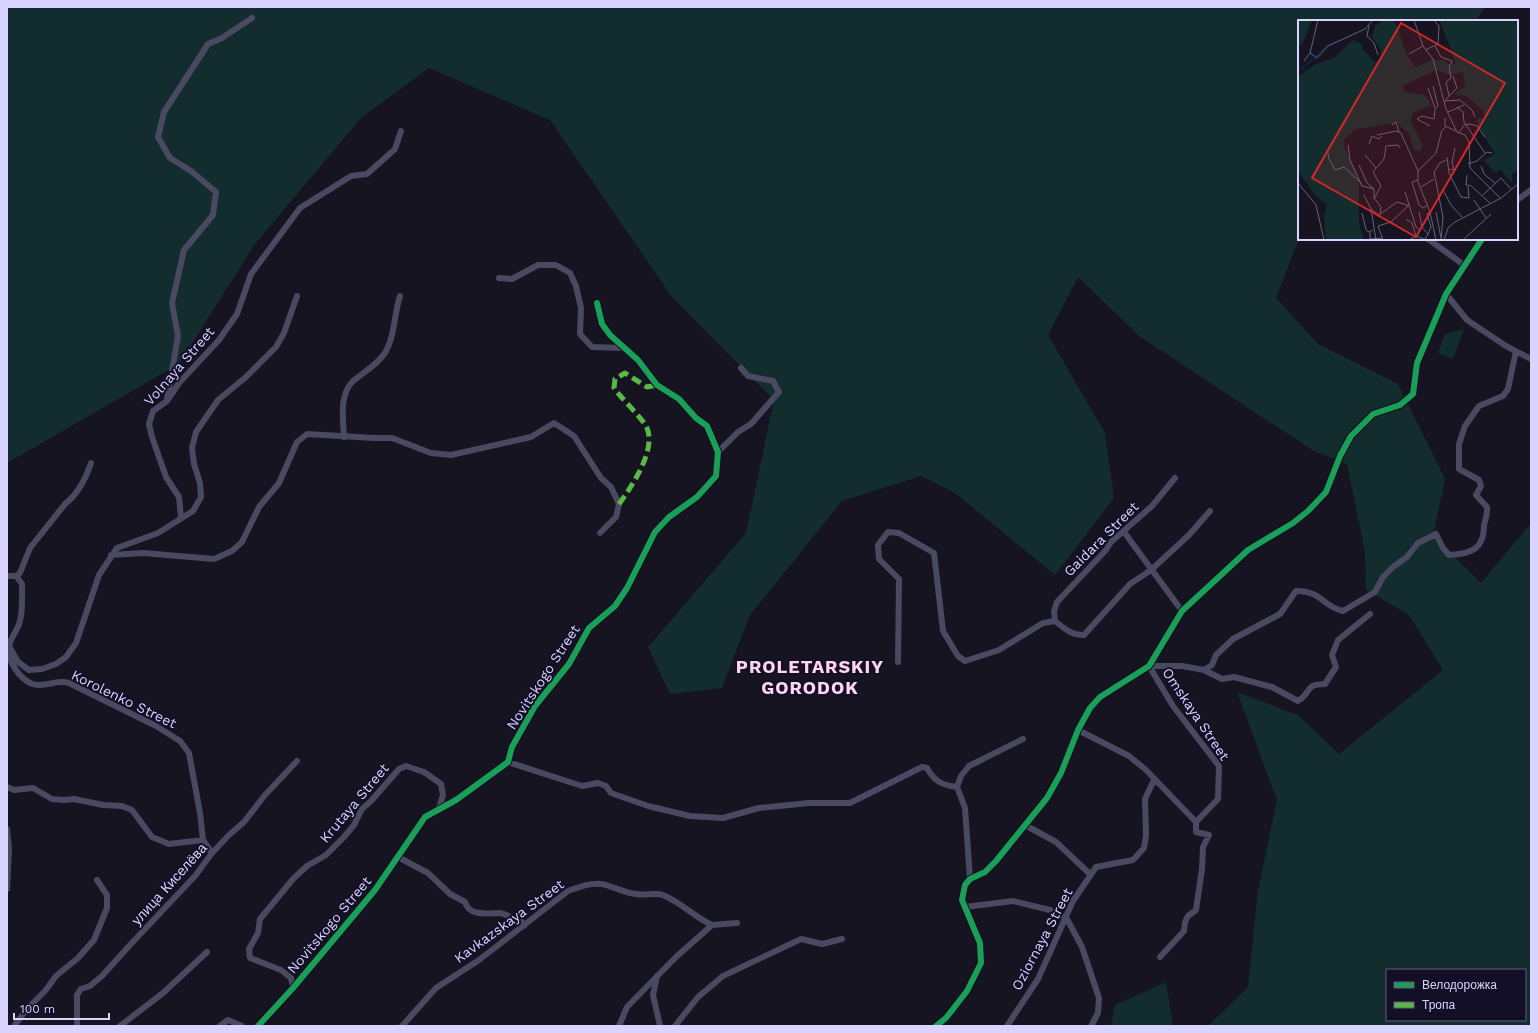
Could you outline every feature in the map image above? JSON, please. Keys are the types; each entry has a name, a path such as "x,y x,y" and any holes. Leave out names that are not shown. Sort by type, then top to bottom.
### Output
{"street":[{"path":"167,401 178,336 172,303 184,250 213,215 216,192 191,171 170,158 158,137 164,112 208,44 222,38 252,18"},
{"name":"Volnaya Street","path":"181,517 178,497 166,477 149,424 154,412 167,401 179,383 219,340 237,314 251,274 295,213 300,208 351,176 367,174 395,148 401,130"},
{"path":"1518,199 1531,190"},
{"path":"1429,240 1464,266"},
{"path":"936,1026 946,1018 967,991 981,963 980,944 962,900 965,885 970,879 985,872 996,861 1047,798 1061,773 1078,730 1090,708 1100,697 1149,666 1182,611 1248,550 1308,511 1326,492 1340,456 1352,436 1373,414 1400,405 1413,394 1417,363 1446,294 1481,240"},
{"path":"499,278 512,279 538,265 556,265 570,273 576,286 582,308 580,334 592,347 623,348"},
{"path":"1446,294 1467,320 1531,359"},
{"path":"181,517 193,511 201,497 200,483 194,464 192,448 196,432 218,400 246,377 276,347 284,333 297,296"},
{"path":"344,437 343,398 352,382 374,366 386,352 393,331 400,296"},
{"path":"596,303 602,324 610,335 623,348"},
{"name":"Novitskogo Street","path":"258,1026 293,988 375,890 425,817 456,800 508,762 512,747 535,706 569,664 589,628 615,606 627,588 655,532 669,517 697,497 716,476 718,452 707,426 696,418 679,399 657,385 638,360 623,348"},
{"path":"1204,670 1212,665 1216,655 1233,639 1280,614 1296,591 1306,591 1322,597 1334,609 1343,611 1375,592 1383,577 1393,567 1407,558 1418,543 1436,534 1442,548 1449,554 1471,551 1481,543 1485,533 1484,525 1487,507 1476,495 1481,486 1480,480 1459,469 1459,444 1465,426 1479,406 1503,396 1508,389 1516,351"},
{"path":"718,452 738,432 751,424 779,392 773,381 748,376 741,368"},
{"path":"111,555 143,553 214,559 232,551 242,542 259,507 278,483 297,442 307,434 344,437 392,438 430,453 451,455 532,437 554,423 574,436 601,478 611,488 619,504 616,517 600,533"},
{"path":"16,576 24,565 30,548 81,485 92,463"},
{"name":"Gaidara Street","path":"1055,621 1054,611 1057,602 1106,550 1111,542 1152,506 1175,478"},
{"path":"898,662 899,579 879,560 878,552 878,545 888,532 899,533 934,553 943,631 958,656 965,661 999,650 1043,623 1055,621 1068,631 1078,636 1084,635 1130,584 1151,570 1189,535 1210,512"},
{"name":"Korolenko Street","path":"9,646 18,662 29,670 42,669 56,664 66,656 76,643 99,575 111,555 117,548 158,533 181,517"},
{"path":"1124,532 1182,611"},
{"path":"7,576 16,576"},
{"path":"9,646 20,621 22,584 16,576"},
{"path":"1149,666 1182,666 1204,670 1222,679 1234,677 1272,687 1298,701 1304,698 1310,687 1315,684 1325,684 1336,667 1332,655 1338,640 1370,614"},
{"name":"Korolenko Street","path":"9,646 10,663 32,684 48,685 61,680 69,683 156,726 180,740 189,753 200,812 203,840 212,853"},
{"name":"Omskaya Street","path":"1149,666 1173,706 1219,766 1218,799 1196,822"},
{"path":"1078,730 1129,756 1145,769 1196,822 1196,832 1209,835 1203,847 1202,869 1196,910 1188,916 1185,922 1184,930 1160,957"},
{"path":"970,879 965,808 958,787 961,776 969,766 1023,738"},
{"name":"улица Киселёва","path":"77,1026 77,995 81,989 90,986 119,958 195,876 212,853 244,822 266,794 297,761"},
{"path":"508,762 582,786 598,783 606,786 611,793 648,806 690,816 723,818 759,808 809,804 850,803 922,767 927,768 933,779 944,786 958,787"},
{"name":"Krutaya Street","path":"293,988 291,978 281,970 250,958 249,950 258,933 260,919 293,879 307,866 326,855 344,838 362,809 371,801 399,768 406,766 424,772 441,784 443,795 440,808"},
{"name":"Oziornaya Street","path":"1007,1026 1038,979 1067,919 1073,901 1096,868 1133,860 1144,848 1146,835 1145,799 1154,780"},
{"path":"7,788 24,791 33,788 52,799 74,799 103,805 122,806 132,810 152,837 169,844 203,840"},
{"path":"1025,825 1056,842 1091,875"},
{"path":"7,829 9,848 7,889"},
{"path":"398,857 428,873 450,894 465,902 466,907 474,912 483,912 488,915 505,914 518,920 520,919 524,926"},
{"path":"14,1026 27,1008 45,991 56,976 78,958 94,940 107,908 107,895 97,880"},
{"name":"Kavkazskaya Street","path":"402,1026 436,988 480,960 568,891 584,885 602,884 621,892 637,895 661,894 685,906 697,918 712,925"},
{"path":"965,907 1013,901 1050,910 1067,919 1082,947 1100,998 1098,1013 1091,1026"},
{"path":"619,1026 627,1007 657,976 712,925 737,923"},
{"path":"675,1026 698,997 724,976 801,939 822,944 842,940"},
{"path":"120,1026 163,993 207,952"},
{"path":"657,976 653,995 660,1026"},
{"path":"220,1026 228,1020 242,1026"}],"green space":[{"path":"7,7 1486,7 1476,20 1298,20 1299,240 1276,298 1318,344 1398,384 1445,479 1433,536 1481,583 1531,523 1531,1026 1208,1026 1248,987 1258,890 1277,800 1237,692 1298,715 1339,754 1443,670 1409,615 1366,590 1365,552 1347,464 1312,450 1139,336 1078,277 1048,335 1105,433 1114,498 1055,575 955,493 921,476 842,501 750,615 722,688 670,694 648,647 746,533 774,400 672,297 550,120 429,68 361,118 255,244 179,364 7,463"},
{"path":"1464,329 1453,359 1438,353 1445,334"},
{"path":"1166,982 1173,1026 1111,1026 1115,1005"}],"marked path":[{"path":"619,504 642,466 649,445 649,435 646,426 614,388 615,379 625,373 647,387 657,385"}],"cycle path":[{"path":"936,1026 946,1018 967,991 981,963 980,943 962,900 965,885 970,879 985,872 996,861 1047,798 1061,773 1078,730 1090,708 1100,697 1149,666 1182,611 1248,550 1293,523 1308,511 1326,492 1340,456 1351,436 1373,414 1400,405 1413,394 1417,363 1446,294 1481,240"},
{"path":"258,1026 293,988 375,890 425,817 456,800 508,762 512,747 535,706 569,664 589,628 615,606 627,588 655,532 669,517 697,497 716,476 718,452 707,426 696,418 679,399 657,385 638,360 610,335 602,324 597,303"}],"district":[{"name":"PROLETARSKIY GORODOK","path":"810,677"}]}
